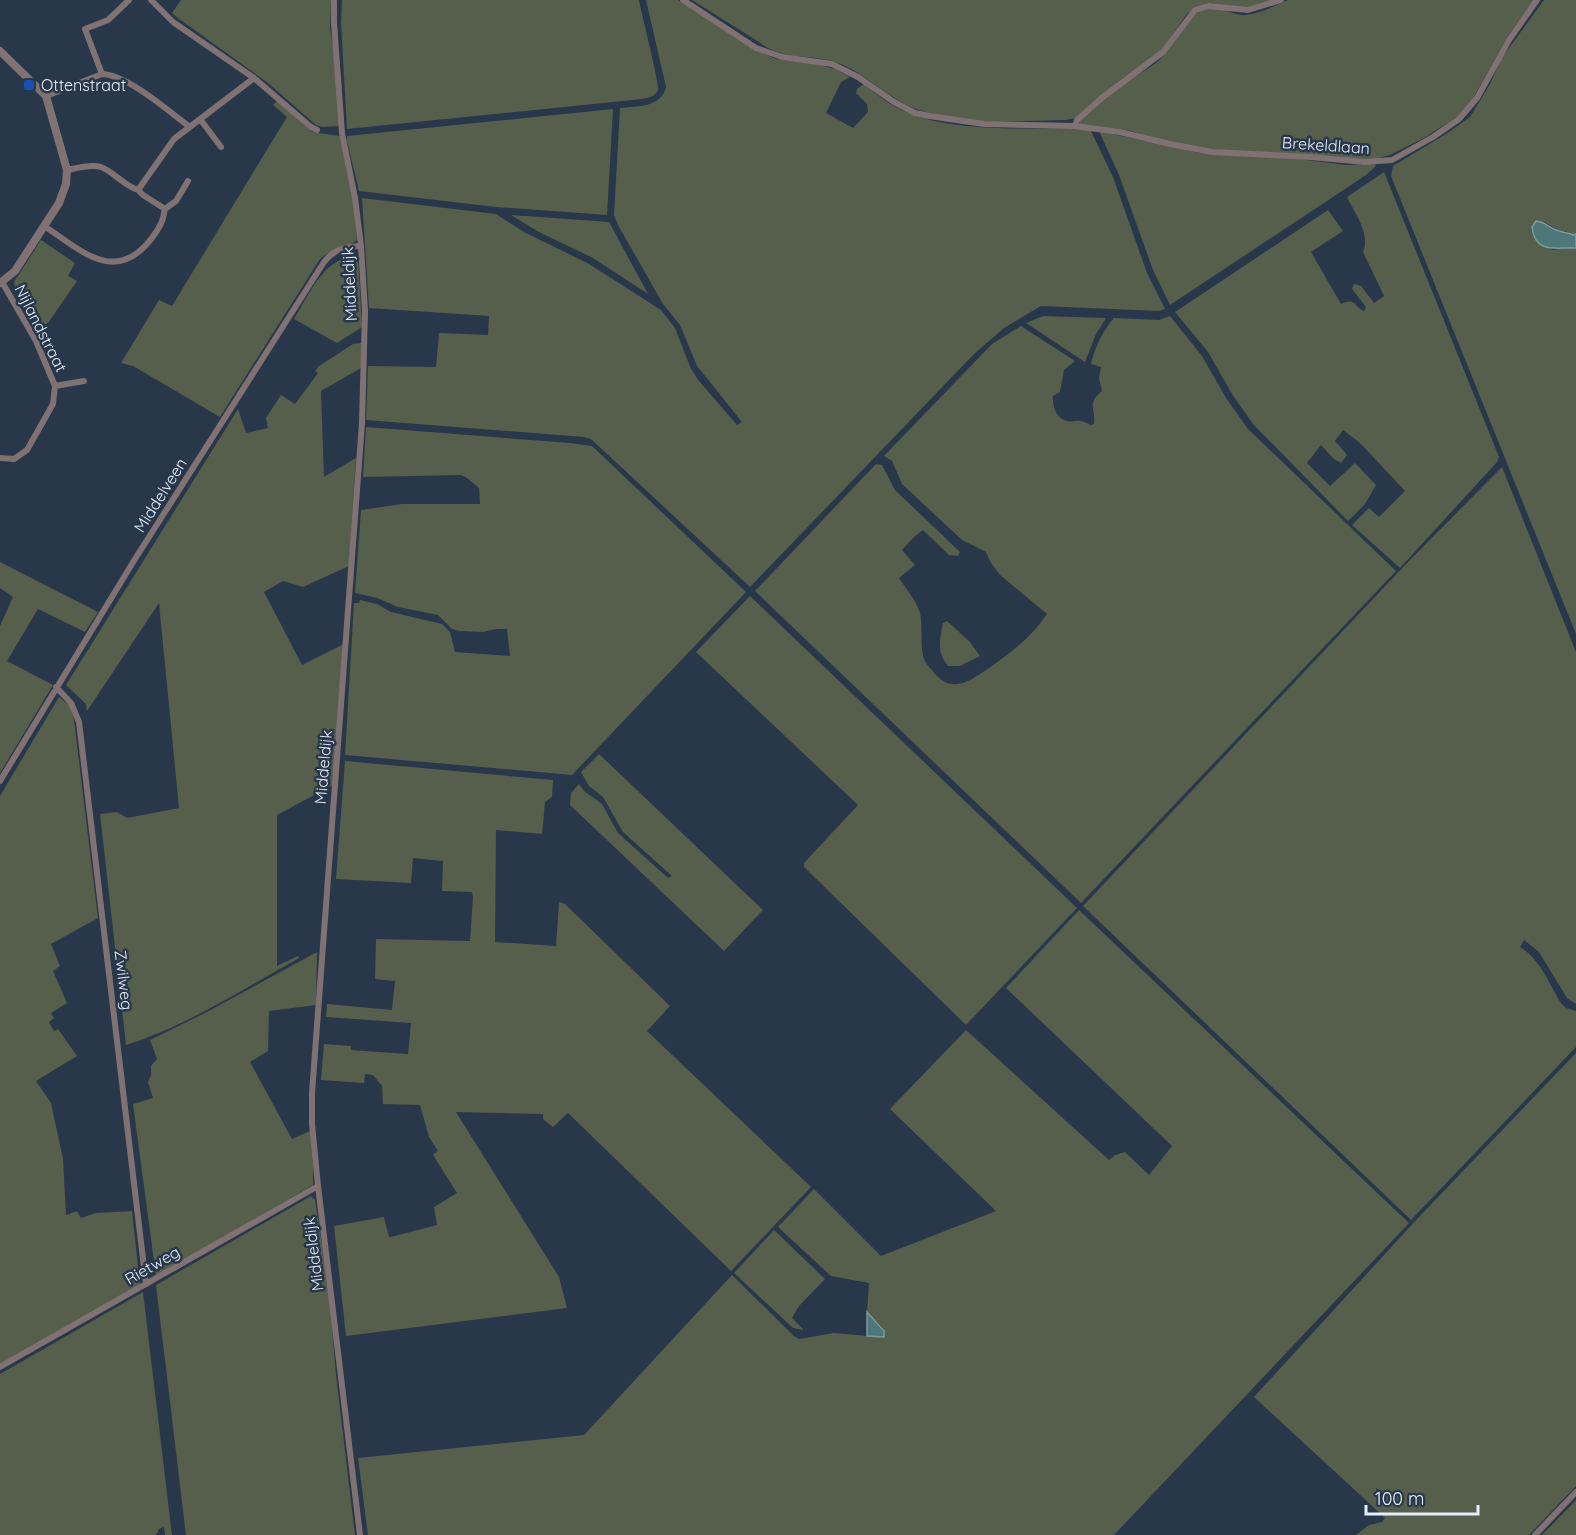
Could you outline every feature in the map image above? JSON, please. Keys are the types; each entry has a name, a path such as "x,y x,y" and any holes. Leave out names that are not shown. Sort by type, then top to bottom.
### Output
{"street":[{"path":"102,74 85,29 108,20 129,0"},
{"path":"151,0 173,22 254,78 317,130"},
{"name":"Middeldijk","path":"334,0 333,23 342,133 355,198 365,311 362,423 313,1066 312,1125 360,1535"},
{"name":"Brekeldlaan","path":"683,0 756,48 782,57 832,64 847,70 894,102 915,113 984,124 1075,126 1120,132 1212,152 1311,157 1350,162 1392,160 1459,119 1477,98 1509,40 1537,0"},
{"path":"1075,126 1077,120 1103,97 1163,52 1195,10 1208,6 1248,10 1281,0"},
{"path":"0,51 46,96 68,170 64,193 15,271 1,283"},
{"path":"46,96 102,74 120,77 190,127"},
{"path":"138,190 174,139 254,78"},
{"path":"200,119 221,147"},
{"path":"68,170 101,167 130,188 138,190 142,195 165,208"},
{"path":"44,226 94,258 117,263 126,261 144,247 163,218 165,208 176,201 188,181"},
{"name":"Middelveen","path":"0,781 56,687 324,262 333,252 361,246"},
{"name":"Nijlandstraat","path":"0,458 14,459 27,450 53,404 55,386 36,341 1,283"},
{"name":"Nijlandstraat","path":"55,386 84,381"},
{"name":"Zwilweg","path":"56,687 71,703 79,722 146,1284"},
{"name":"Rietweg","path":"0,1367 318,1186"},
{"path":"1535,1535 1576,1492"}],"shaded area":[{"path":"181,0 331,0 330,27 336,68 339,126 316,125 268,83 178,18 172,13"},
{"path":"342,0 639,0 658,90 653,96 642,99 347,129 341,23"},
{"path":"646,0 678,0 760,52 776,59 835,69 850,77 841,82 826,113 853,128 868,112 867,104 856,93 857,89 864,84 900,110 949,124 996,128 1090,129 1113,177 1147,273 1165,309 1159,311 1041,306 1004,328 974,354 750,587 591,439 366,420 368,366 436,367 439,333 488,335 489,316 369,308 362,198 496,214 524,232 589,264 661,310 675,328 691,369 699,381 737,425 742,422 697,366 680,325 663,304 614,215 620,108 648,105 659,99 666,87"},
{"path":"692,0 1277,0 1245,8 1209,3 1195,7 1187,14 1160,52 1119,81 1075,118 985,121 944,117 925,112 907,105 841,64 788,55 768,48"},
{"path":"1288,0 1534,0 1507,37 1472,100 1458,116 1424,138 1390,155 1375,159 1354,159 1192,148 1127,130 1080,124 1079,120 1116,89 1156,63 1189,20 1200,10 1211,7 1245,15 1262,11"},
{"path":"1544,0 1576,0 1576,234 1560,231 1544,222 1552,250 1576,248 1576,634 1391,176 1393,166 1470,117 1490,84 1501,59"},
{"path":"277,101 312,132 340,136 353,201 357,240 320,259 220,417 133,366 121,363 159,300 172,306 287,117 273,105"},
{"path":"613,109 607,215 496,207 359,191 347,141 347,136"},
{"path":"1099,131 1200,153 1299,159 1346,165 1374,164 1376,166 1366,175 1170,305 1153,270 1119,175"},
{"path":"1384,172 1499,457 1497,462 1400,568 1352,525 1369,508 1379,517 1405,491 1360,443 1343,430 1335,441 1347,455 1341,463 1321,445 1307,463 1330,486 1355,463 1376,485 1365,504 1348,521 1253,424 1232,394 1208,352 1175,312 1328,210 1343,231 1311,252 1341,304 1352,302 1364,311 1366,307 1352,289 1354,284 1361,286 1374,303 1384,296 1363,252 1365,238 1363,231 1347,197"},
{"path":"511,215 609,222 648,294 593,258 537,231"},
{"path":"1536,221 1556,230 1576,234 1576,248 1542,246 1534,236 1532,227"},
{"path":"41,240 75,263 68,276 77,281 48,323 37,328 14,282"},
{"path":"354,255 358,257 362,327 337,343 294,319 325,271 343,258"},
{"path":"1043,316 1106,318 1096,334 1085,362 1026,323"},
{"path":"1170,316 1202,356 1226,398 1248,429 1396,571 1081,903 755,591 876,464 882,465 895,490 960,552 958,556 949,555 923,530 902,550 915,565 899,578 914,599 920,613 922,650 925,661 938,677 950,684 963,683 983,672 1018,646 1047,614 1000,575 986,552 962,540 902,484 892,461 884,456 992,344 1021,326 1075,361 1064,370 1060,392 1053,396 1057,415 1067,421 1094,424 1093,403 1102,391 1099,378 1101,367 1091,364 1106,329 1114,318 1159,320"},
{"path":"361,343 361,368 321,391 324,477 356,458 349,566 303,587 283,581 264,592 302,665 344,644 333,785 277,815 277,966 298,956 299,958 193,1017 126,1045 100,814 117,812 127,818 179,808 159,603 87,711 86,704 66,685 238,409 246,433 268,428 266,418 281,395 295,404 318,373 315,371 319,366 353,344"},
{"path":"366,427 592,446 746,592 572,775 345,755 354,603 359,603 360,600 377,604 391,612 442,624 450,632 455,652 510,656 507,629 483,632 459,631 452,629 438,615 398,607 377,598 355,593 361,510 402,504 480,504 479,488 461,475 363,477"},
{"path":"1502,467 1576,652 1576,1004 1567,998 1539,952 1524,940 1520,947 1539,965 1561,1003 1566,1008 1576,1011 1576,1047 1411,1220 1083,906 1408,562"},
{"path":"0,562 98,612 85,632 38,609 7,661 53,685 0,773 0,626 13,597 0,588"},
{"path":"750,596 1077,908 966,1025 804,867 804,863 858,805 696,652"},
{"path":"947,621 970,642 980,656 960,666 948,666 944,661 940,645 943,623"},
{"path":"59,697 70,706 74,720 98,918 51,944 60,966 53,971 67,1003 51,1013 54,1018 49,1022 54,1031 58,1029 77,1056 36,1081 51,1103 63,1159 66,1215 77,1211 81,1218 96,1213 132,1211 140,1285 0,1365 0,796"},
{"path":"599,754 763,910 724,951 570,805 571,793 579,784 584,791 602,804 618,833 668,878 672,876 623,832 603,797 589,786 581,772"},
{"path":"345,761 553,780 552,797 545,802 542,834 496,830 495,942 556,946 559,902 565,904 670,1006 647,1031 811,1187 731,1271 568,1113 553,1127 543,1119 543,1114 456,1112 559,1277 567,1308 346,1336 334,1226 384,1217 389,1237 391,1237 437,1225 434,1207 457,1193 433,1155 438,1151 429,1137 420,1105 383,1104 382,1086 373,1075 365,1074 364,1083 321,1080 324,1044 351,1046 351,1050 408,1054 411,1023 326,1017 327,1004 392,1010 395,981 375,979 376,939 470,941 473,897 472,892 442,891 443,861 413,858 411,883 336,879"},
{"path":"1079,910 1409,1223 1114,1535 368,1535 358,1458 584,1435 732,1275 799,1339 834,1333 879,1337 884,1334 881,1326 867,1312 869,1283 831,1276 778,1227 814,1189 881,1256 996,1211 890,1109 966,1030 1109,1160 1125,1152 1149,1175 1172,1146 1006,988"},
{"path":"317,952 316,1005 269,1011 268,1051 250,1062 292,1139 310,1131 313,1185 156,1276 133,1104 153,1098 148,1082 151,1066 157,1059 150,1040 207,1012"},
{"path":"1576,1053 1576,1486 1529,1535 1356,1535 1369,1525 1382,1522 1385,1518 1254,1397 1417,1219"},
{"path":"311,1196 315,1200 329,1291 336,1375 355,1535 186,1535 156,1285"},
{"path":"774,1230 825,1279 799,1306 792,1318 804,1330 793,1328 734,1273"},
{"path":"143,1292 172,1535 165,1535 164,1527 159,1529 156,1535 0,1535 0,1374"},
{"path":"867,1312 884,1331 884,1337 867,1336"},
{"path":"1576,1500 1576,1535 1542,1535"}],"place":[{"name":"Ottenstraat","path":"29,85"}]}
